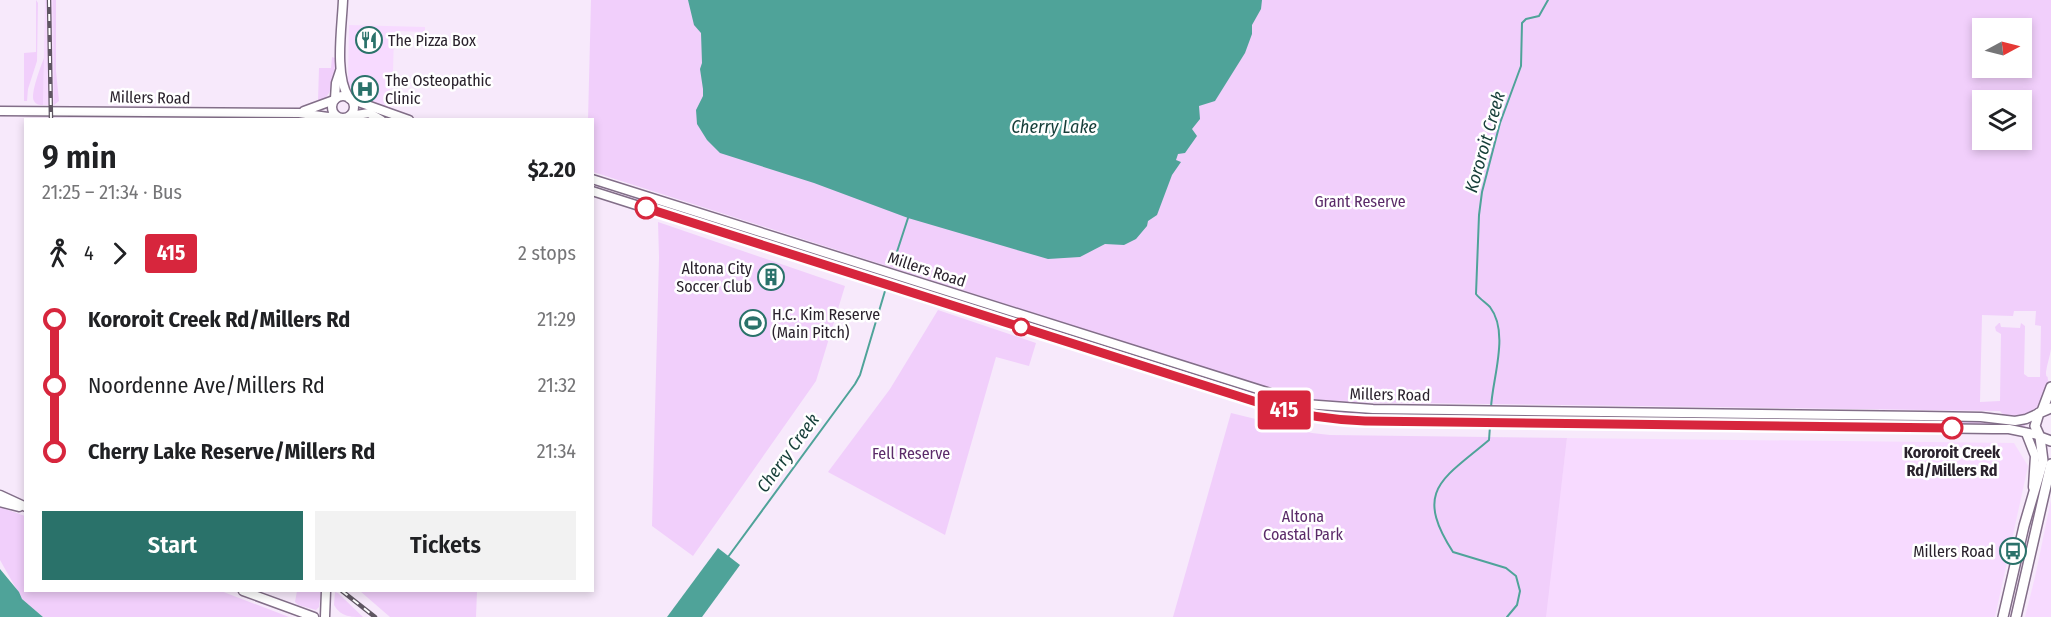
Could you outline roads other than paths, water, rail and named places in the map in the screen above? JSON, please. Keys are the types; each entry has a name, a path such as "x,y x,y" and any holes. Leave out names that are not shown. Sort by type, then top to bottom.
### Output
{"main road":[{"path":"343,0 341,68 343,84 354,107 349,117"},
{"path":"336,118 332,110 341,68"},
{"path":"334,100 343,96 403,118"},
{"name":"Millers Road","path":"299,113 315,109 334,100"},
{"name":"Millers Road","path":"0,111 299,113 336,118"},
{"path":"349,117 369,113 378,118"},
{"name":"Millers Road","path":"594,180 1305,404 1339,408 1981,417 2015,421 2044,411"},
{"name":"Millers Road","path":"594,192 1295,414 1320,418 1435,422 2008,429 2039,436"},
{"path":"1224,392 1227,381"},
{"path":"2003,617 2024,526 2043,462 2035,421 2044,411 2051,387"},
{"path":"2026,433 2035,456 2033,496"},
{"path":"2039,436 2051,441"},
{"path":"2016,617 2051,464"},
{"path":"0,495 24,507"},
{"path":"0,502 24,508"},
{"path":"2024,526 2037,521"},
{"path":"246,592 314,617"},
{"path":"325,617 326,592"}],"water":[{"name":"Cherry Lake","path":"688,0 1262,0 1261,9 1252,25 1252,34 1245,53 1215,101 1199,106 1200,119 1192,129 1197,136 1185,153 1178,154 1176,160 1181,162 1172,175 1157,215 1148,221 1147,226 1136,239 1124,245 1105,244 1080,257 1048,259 908,218 814,183 720,153 707,140 697,124 696,110 703,96 700,69 702,63 701,33 694,25"},
{"path":"718,548 740,565 702,617 667,617"},
{"path":"0,569 22,599 43,617 0,617"}],"waterway":[{"name":"Kororoit Creek","path":"1491,408 1499,330 1490,307 1476,294 1482,192 1500,123 1521,66 1522,23 1526,19 1539,16 1548,0"},
{"name":"Cherry Creek","path":"893,264 908,218"},
{"name":"Cherry Creek","path":"728,557 855,384 860,375 885,291"},
{"name":"Kororoit Creek","path":"1490,426 1489,440 1458,465 1439,487 1435,500 1435,514 1441,531 1453,552 1506,568 1516,576 1520,591 1517,605 1507,617"}],"railway":[{"path":"49,0 51,118"},
{"path":"343,592 375,617"}],"place":[{"name":"The Pizza Box","path":"369,40"},
{"name":"The Osteopathic Clinic","path":"365,89"},
{"name":"Altona City Soccer Club","path":"771,277"},
{"name":"H.C. Kim Reserve (Main Pitch)","path":"753,323"},
{"name":"Kororoit Creek Rd/Millers Rd","path":"1952,428"},
{"name":"Millers Road","path":"2013,551"}],"park label":[{"name":"Grant Reserve","path":"1360,201"},
{"name":"Fell Reserve","path":"911,453"},
{"name":"Altona Coastal Park","path":"1303,525"}]}
